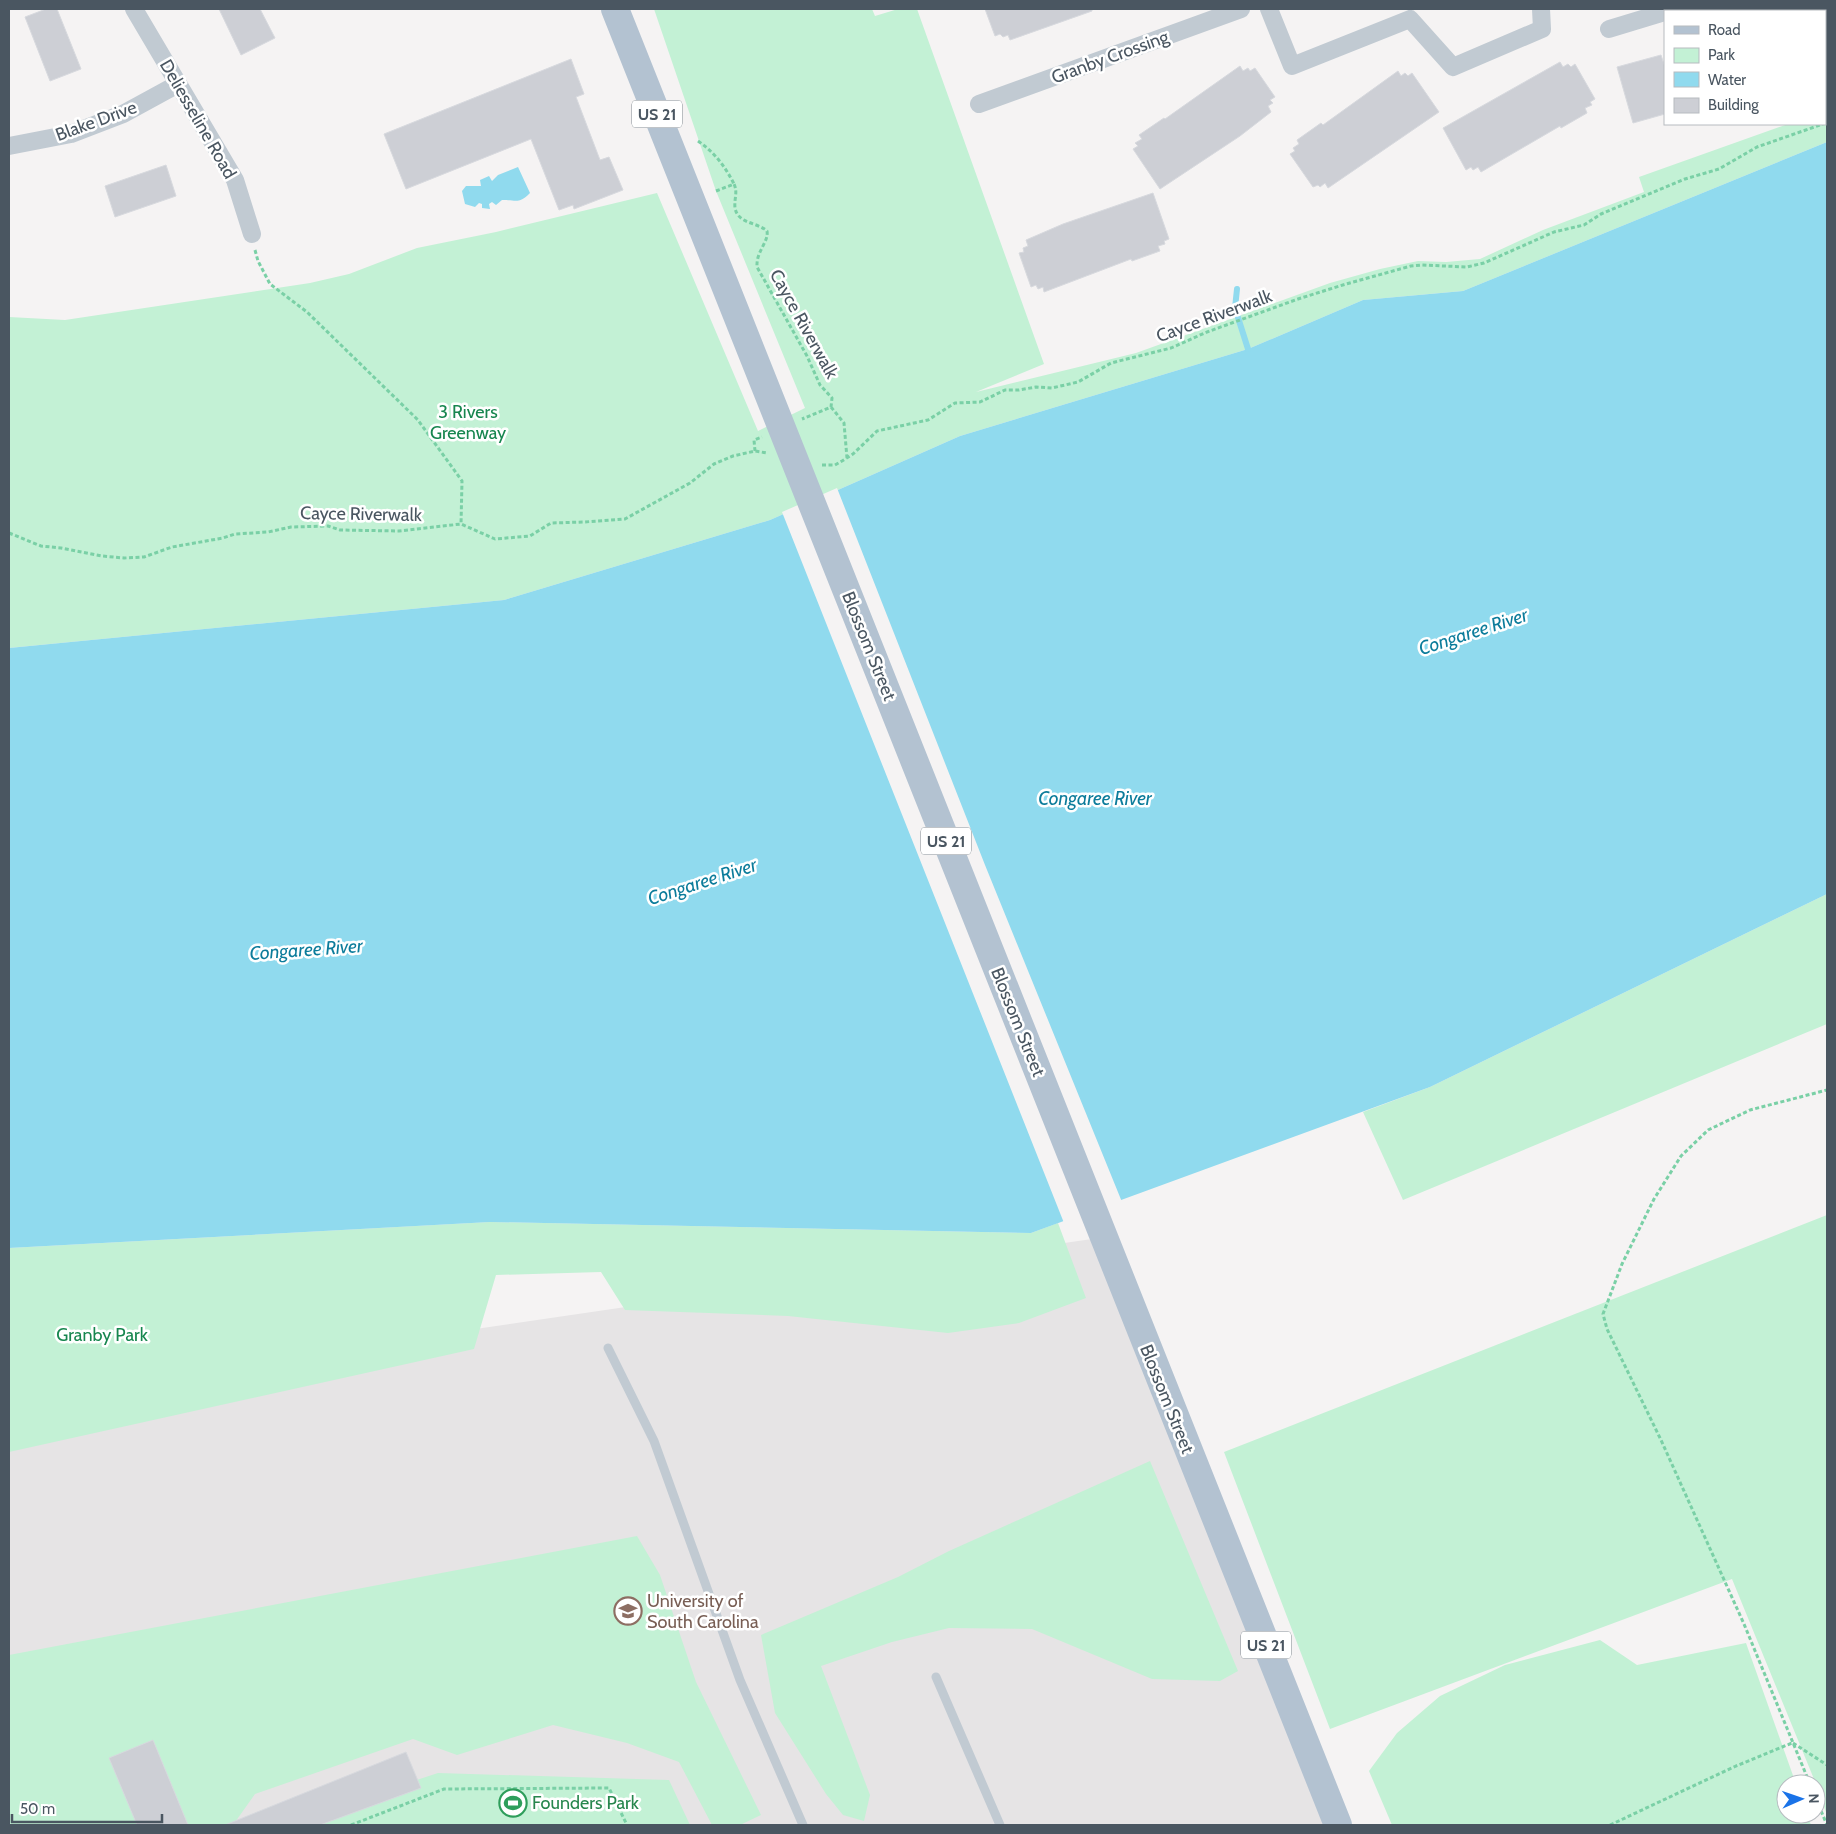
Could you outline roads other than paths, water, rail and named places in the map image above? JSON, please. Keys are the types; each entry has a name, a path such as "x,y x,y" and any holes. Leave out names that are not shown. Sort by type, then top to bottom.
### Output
{"main road":[{"name":"Blossom Street","path":"615,9 1338,1825"}],"street":[{"name":"Deliesseline Road","path":"134,9 235,180 252,234"},
{"name":"Granby Crossing","path":"979,104 1241,9"},
{"path":"1269,9 1292,66 1410,19 1453,67 1542,29 1541,9"},
{"path":"1609,29 1664,13"},
{"name":"Blake Drive","path":"9,146 71,134 123,114 178,84"}],"lane":[{"path":"608,1348 654,1441 740,1680 803,1825"},
{"path":"936,1677 1000,1825"}],"water":[{"name":"Congaree River","path":"1827,142 1827,894 1430,1087 1031,1233 490,1222 9,1248 9,648 504,600 770,520 960,436 1248,349 1363,300 1463,291"},
{"path":"518,167 530,193 523,199 518,201 502,200 496,205 492,202 489,204 490,209 482,208 482,204 479,203 475,207 465,204 462,191 466,186 481,186 480,180 489,176 492,181 498,175"}],"waterway":[{"path":"1237,289 1235,308 1248,349"}],"place":[{"name":"University of South Carolina","path":"628,1611"},
{"name":"Founders Park","path":"513,1803"}],"park label":[{"name":"3 Rivers Greenway","path":"468,422"},
{"name":"Granby Park","path":"102,1335"}]}
